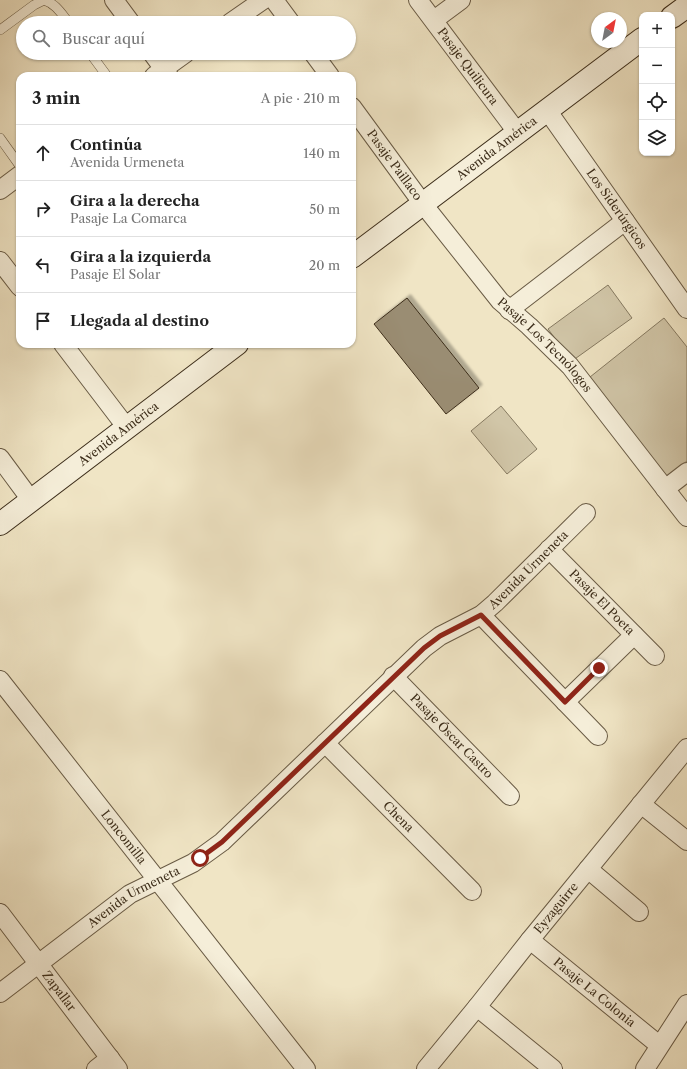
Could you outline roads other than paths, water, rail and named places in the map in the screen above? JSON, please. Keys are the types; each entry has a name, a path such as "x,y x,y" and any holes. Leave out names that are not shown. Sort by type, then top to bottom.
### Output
{"main road":[{"path":"675,15 687,6"},
{"name":"Avenida América","path":"356,254 639,41"},
{"name":"Avenida América","path":"0,524 232,348"}],"street":[{"path":"114,0 125,16"},
{"path":"240,16 263,0"},
{"path":"274,0 286,16"},
{"name":"Pasaje Quilicura","path":"418,0 518,132"},
{"path":"434,20 461,0"},
{"path":"155,60 161,72"},
{"path":"164,72 178,60"},
{"path":"318,60 327,72"},
{"name":"Los Siderúrgicos","path":"547,110 687,308"},
{"name":"Pasaje Paillaco","path":"356,112 423,204"},
{"path":"0,190 16,178"},
{"name":"Pasaje Los Tecnólogos","path":"423,204 500,301 529,326 570,366 687,517"},
{"path":"509,310 625,221"},
{"path":"0,261 16,283"},
{"path":"66,348 127,428"},
{"path":"0,458 31,500"},
{"path":"665,489 687,472"},
{"name":"Avenida Urmeneta","path":"0,993 130,894 193,863 222,842 393,676 435,640 481,615 586,513"},
{"name":"Pasaje El Poeta","path":"549,548 655,656"},
{"path":"481,615 598,736"},
{"path":"565,702 634,635"},
{"name":"Pasaje Óscar Castro","path":"393,676 510,796"},
{"name":"Loncomilla","path":"0,680 306,1069"},
{"name":"Chena","path":"325,743 472,891"},
{"name":"Eyzaguirre","path":"426,1069 687,748"},
{"path":"641,804 687,841"},
{"path":"588,869 640,912"},
{"name":"Zapallar","path":"0,913 38,964 108,1065"},
{"name":"Pasaje La Colonia","path":"530,940 659,1045"},
{"path":"645,1069 659,1045 687,1004"},
{"path":"477,1007 553,1069"}],"lane":[{"path":"18,16 34,4 44,0 57,7 64,16"},
{"path":"0,30 16,18"},
{"path":"95,60 104,72"},
{"path":"0,138 16,160"}]}
